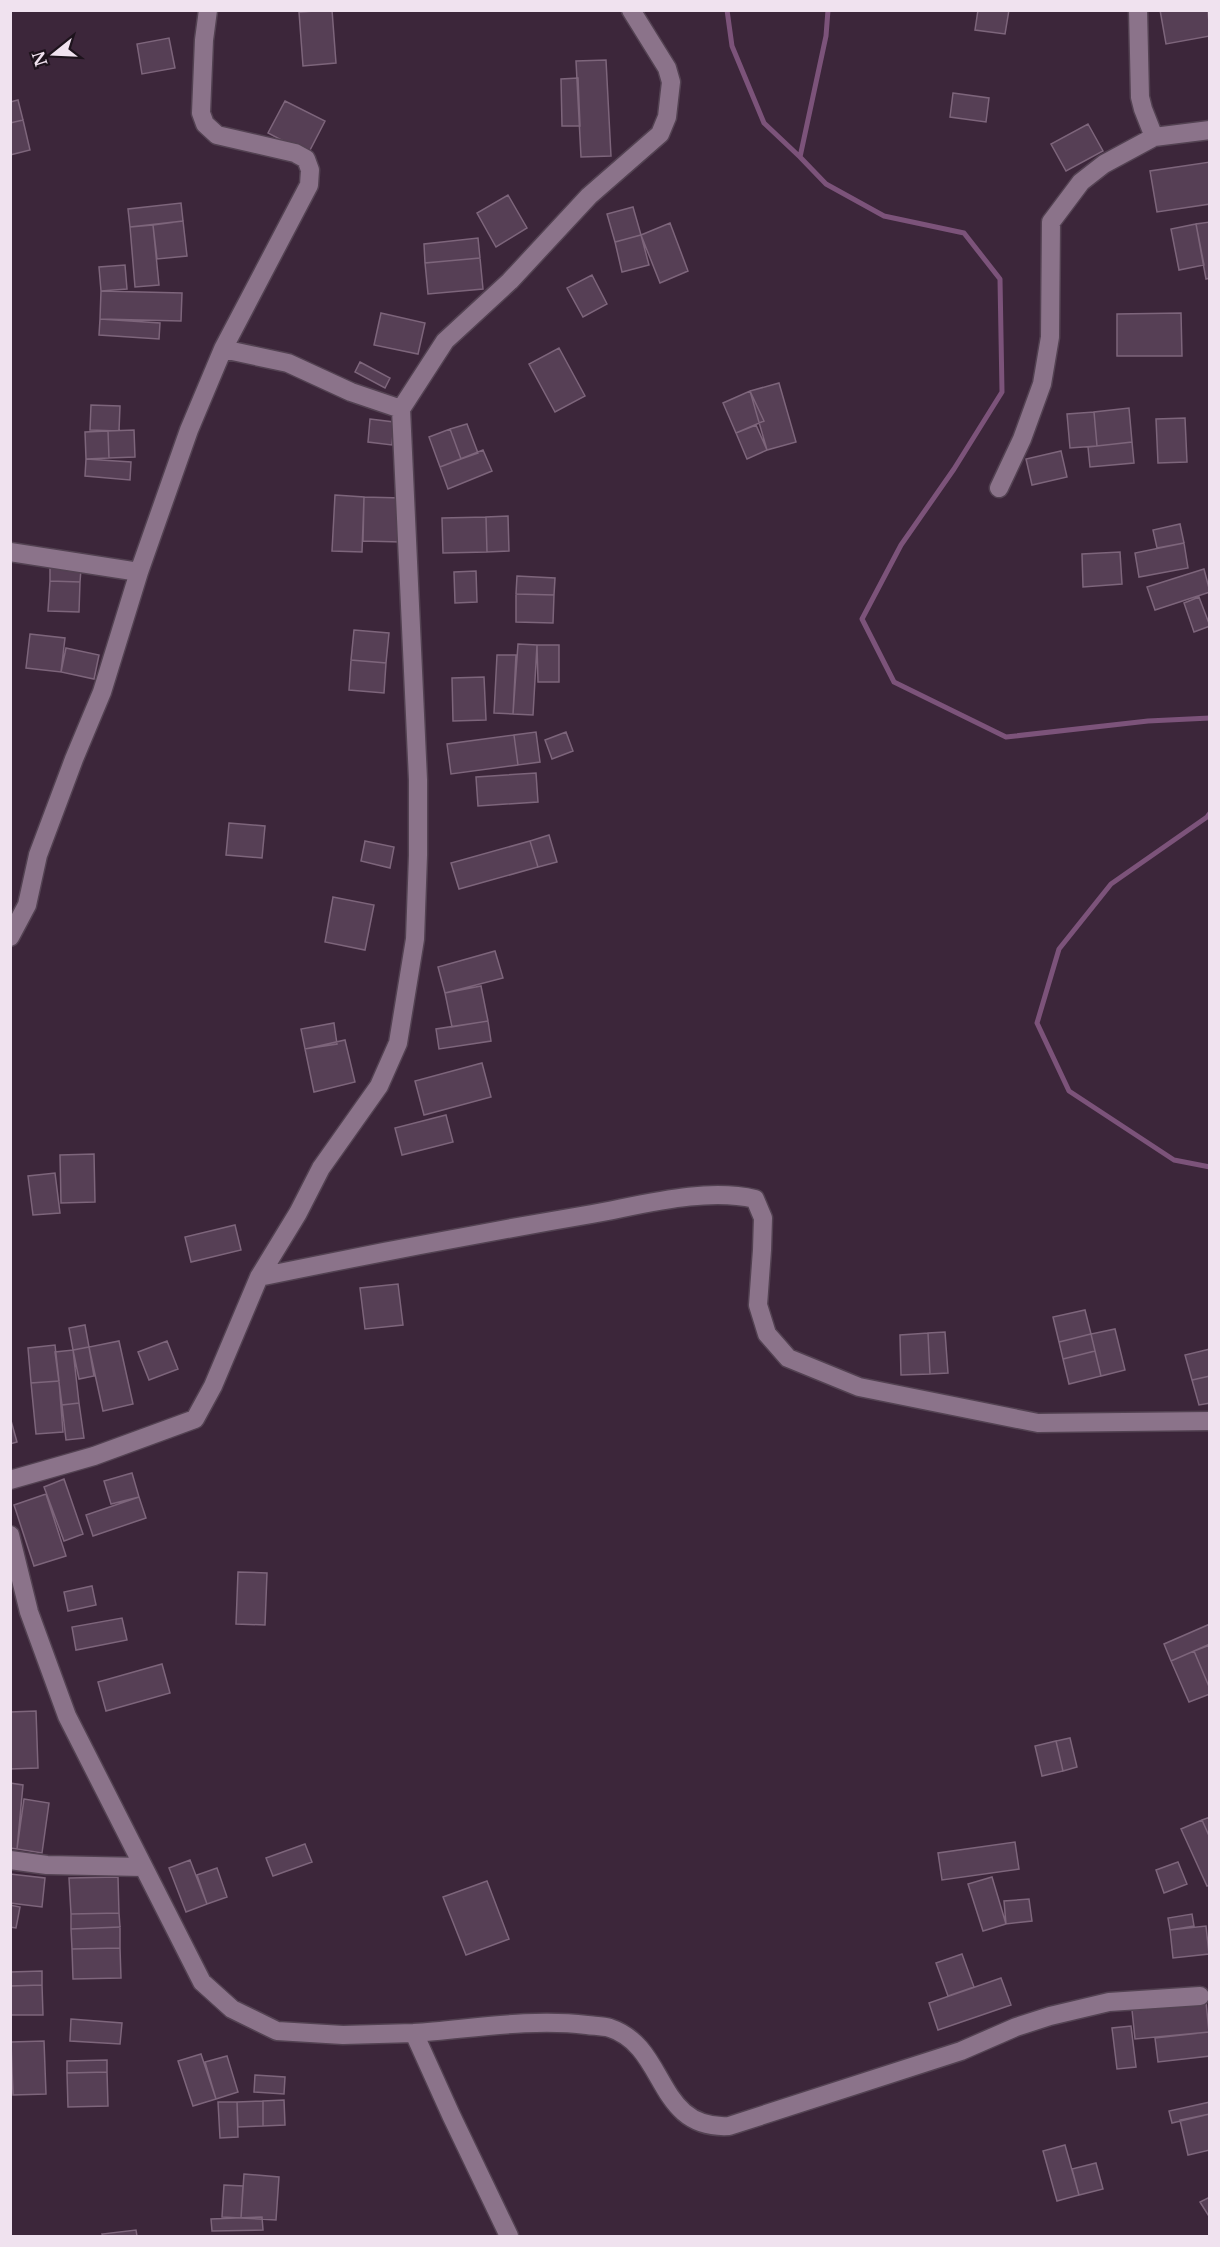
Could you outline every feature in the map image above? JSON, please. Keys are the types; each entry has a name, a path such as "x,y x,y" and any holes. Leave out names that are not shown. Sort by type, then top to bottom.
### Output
{"street":[{"path":"10,937 27,904 38,855 102,692 139,572 189,430 222,349 309,185 310,170 306,159 296,153 217,135 205,124 201,113 204,40 208,10"},
{"path":"10,1480 94,1456 195,1419 213,1386 259,1277 298,1213 321,1168 379,1086 398,1043 415,939 418,780 401,409 445,340 510,281 589,196 660,134 667,117 671,82 667,68 632,10"},
{"path":"1138,10 1140,97 1154,136"},
{"path":"999,488 1022,439 1042,384 1050,337 1051,222 1082,182 1104,164 1154,136 1209,130"},
{"path":"222,349 288,363 351,392 401,409"},
{"path":"10,552 139,572"},
{"path":"259,1277 446,1239 684,1198 736,1195 755,1199 763,1218 758,1305 767,1334 788,1358 859,1388 1038,1423 1209,1421"},
{"path":"10,1535 29,1612 67,1716 202,1982 232,2009 277,2031 343,2035 414,2033 541,2023 609,2028 633,2040 652,2064 668,2097 681,2111 714,2127 721,2127 961,2051 1016,2027 1050,2016 1109,2002 1200,1996"},
{"path":"10,1860 47,1865 142,1867"},
{"path":"414,2033 450,2115 509,2236"}],"building":[{"path":"332,10 336,63 303,66 299,12"},
{"path":"978,10 1009,10 1005,34 975,30"},
{"path":"1160,10 1208,10 1210,36 1166,44"},
{"path":"169,38 175,68 142,74 137,44"},
{"path":"606,60 611,156 581,157 576,61"},
{"path":"578,78 580,126 562,126 561,79"},
{"path":"953,93 989,98 986,122 950,117"},
{"path":"18,100 23,120 10,123 10,102"},
{"path":"285,101 325,121 308,154 268,133"},
{"path":"23,120 30,150 10,155 10,123"},
{"path":"1088,124 1103,151 1066,171 1051,144"},
{"path":"1210,162 1210,204 1157,212 1150,171"},
{"path":"508,195 527,228 496,247 477,213"},
{"path":"181,203 183,221 130,227 128,209"},
{"path":"633,207 641,235 615,242 607,214"},
{"path":"183,221 187,256 157,259 153,225"},
{"path":"1210,222 1210,278 1206,279 1196,224"},
{"path":"670,223 688,271 660,283 641,235"},
{"path":"1196,224 1204,265 1179,270 1171,229"},
{"path":"153,225 159,285 135,287 130,227"},
{"path":"641,235 649,265 622,272 615,242"},
{"path":"478,238 480,258 425,263 424,244"},
{"path":"480,258 483,289 428,294 425,263"},
{"path":"125,265 127,289 101,291 99,267"},
{"path":"592,275 607,304 583,317 567,288"},
{"path":"101,291 182,293 181,321 100,319"},
{"path":"381,313 425,323 418,354 374,345"},
{"path":"1181,313 1182,356 1117,356 1117,314"},
{"path":"100,319 160,323 159,339 99,335"},
{"path":"559,348 585,396 555,412 529,364"},
{"path":"360,362 390,378 385,388 355,372"},
{"path":"779,383 796,442 767,450 750,391"},
{"path":"750,391 764,421 736,433 723,403"},
{"path":"91,405 120,406 119,431 90,430"},
{"path":"1129,408 1132,442 1097,446 1094,412"},
{"path":"1094,412 1097,446 1070,448 1067,414"},
{"path":"1185,418 1187,462 1158,463 1156,419"},
{"path":"370,419 394,422 392,445 368,442"},
{"path":"467,424 478,453 461,459 450,429"},
{"path":"756,425 767,450 747,459 736,433"},
{"path":"450,429 461,459 440,467 429,437"},
{"path":"134,430 135,457 109,458 108,431"},
{"path":"108,431 109,458 86,459 85,432"},
{"path":"1132,442 1134,463 1090,467 1088,447"},
{"path":"483,450 492,471 448,489 440,467"},
{"path":"1061,451 1067,477 1032,485 1026,459"},
{"path":"86,459 131,462 130,480 85,476"},
{"path":"335,495 364,497 362,552 332,551"},
{"path":"364,497 402,498 401,542 363,541"},
{"path":"508,516 509,551 487,552 486,517"},
{"path":"486,517 487,552 443,553 442,518"},
{"path":"1180,524 1184,543 1157,548 1153,530"},
{"path":"1184,543 1188,568 1139,577 1135,553"},
{"path":"1120,552 1122,584 1083,587 1082,554"},
{"path":"50,568 81,569 80,582 50,581"},
{"path":"1204,569 1210,592 1155,610 1147,587"},
{"path":"476,571 477,602 455,603 454,572"},
{"path":"517,576 555,578 554,595 516,594"},
{"path":"50,581 80,582 79,612 48,611"},
{"path":"516,594 554,595 553,623 516,622"},
{"path":"1199,597 1210,626 1194,632 1184,603"},
{"path":"354,630 389,633 386,663 351,660"},
{"path":"30,634 65,638 61,672 26,668"},
{"path":"518,644 537,645 533,715 513,714"},
{"path":"537,645 559,645 559,682 538,682"},
{"path":"66,648 99,655 94,679 61,672"},
{"path":"497,655 516,655 513,714 494,713"},
{"path":"351,660 386,663 384,693 349,690"},
{"path":"484,677 486,720 453,721 452,678"},
{"path":"536,732 540,762 518,765 514,735"},
{"path":"566,732 573,751 552,759 545,740"},
{"path":"514,735 518,765 451,774 447,744"},
{"path":"536,773 538,802 478,806 476,777"},
{"path":"229,823 265,826 262,858 226,855"},
{"path":"549,835 557,862 538,867 530,841"},
{"path":"365,841 394,847 390,868 361,861"},
{"path":"530,841 538,867 459,889 451,863"},
{"path":"333,897 374,905 365,950 325,942"},
{"path":"495,951 503,978 445,993 438,967"},
{"path":"481,986 488,1021 452,1027 445,993"},
{"path":"488,1021 491,1041 439,1049 436,1029"},
{"path":"334,1023 337,1044 305,1049 301,1029"},
{"path":"345,1040 355,1082 314,1092 305,1049"},
{"path":"482,1063 491,1097 424,1115 415,1081"},
{"path":"446,1115 453,1142 402,1155 395,1128"},
{"path":"94,1154 95,1202 61,1203 60,1155"},
{"path":"55,1173 60,1213 33,1215 28,1176"},
{"path":"235,1225 241,1250 191,1262 185,1237"},
{"path":"398,1284 403,1325 365,1329 360,1288"},
{"path":"1085,1310 1091,1334 1059,1342 1053,1317"},
{"path":"85,1325 89,1347 73,1350 69,1328"},
{"path":"1115,1329 1125,1370 1101,1376 1091,1334"},
{"path":"945,1332 948,1373 930,1374 928,1333"},
{"path":"928,1333 930,1374 901,1375 900,1335"},
{"path":"1091,1334 1095,1351 1063,1359 1059,1342"},
{"path":"119,1341 133,1404 103,1411 89,1347"},
{"path":"167,1341 178,1369 149,1380 138,1352"},
{"path":"55,1345 59,1381 31,1383 28,1348"},
{"path":"89,1347 94,1376 79,1379 73,1350"},
{"path":"1210,1349 1210,1376 1192,1380 1185,1355"},
{"path":"73,1350 79,1403 62,1405 55,1352"},
{"path":"1095,1351 1101,1376 1069,1384 1063,1359"},
{"path":"1210,1376 1210,1403 1199,1405 1192,1380"},
{"path":"59,1381 63,1432 36,1434 31,1383"},
{"path":"79,1403 84,1438 66,1440 62,1405"},
{"path":"10,1417 17,1442 10,1444"},
{"path":"132,1473 139,1497 111,1504 104,1481"},
{"path":"64,1479 83,1534 64,1541 44,1487"},
{"path":"46,1494 66,1556 34,1566 14,1505"},
{"path":"139,1497 146,1518 93,1536 86,1515"},
{"path":"238,1572 267,1573 265,1625 236,1624"},
{"path":"92,1586 96,1605 68,1611 64,1592"},
{"path":"122,1618 127,1640 76,1650 72,1627"},
{"path":"1210,1624 1210,1644 1171,1661 1164,1644"},
{"path":"1210,1645 1210,1689 1194,1651"},
{"path":"1194,1651 1210,1694 1189,1702 1171,1661"},
{"path":"162,1664 170,1693 106,1711 98,1682"},
{"path":"36,1711 38,1768 10,1769 10,1712"},
{"path":"1070,1738 1077,1767 1063,1771 1056,1741"},
{"path":"1056,1741 1063,1771 1042,1776 1035,1746"},
{"path":"10,1783 23,1785 17,1849 10,1848"},
{"path":"24,1799 49,1803 42,1853 17,1849"},
{"path":"1210,1817 1210,1838 1202,1820"},
{"path":"1202,1820 1210,1838 1210,1885 1207,1886 1181,1829"},
{"path":"1015,1842 1019,1869 942,1880 938,1853"},
{"path":"305,1844 312,1862 273,1876 266,1858"},
{"path":"190,1860 207,1904 186,1912 169,1868"},
{"path":"1178,1862 1187,1884 1164,1893 1156,1870"},
{"path":"217,1868 227,1897 207,1904 197,1875"},
{"path":"10,1874 45,1878 42,1907 10,1903"},
{"path":"118,1877 119,1913 71,1914 69,1878"},
{"path":"992,1877 1006,1924 983,1931 968,1884"},
{"path":"487,1881 509,1939 466,1955 443,1897"},
{"path":"1029,1899 1032,1921 1006,1924 1004,1901"},
{"path":"10,1905 20,1907 16,1928 10,1927"},
{"path":"119,1913 120,1927 71,1929 71,1914"},
{"path":"1192,1914 1194,1926 1170,1930 1168,1918"},
{"path":"1206,1926 1209,1954 1173,1958 1170,1930"},
{"path":"120,1927 120,1948 72,1949 71,1929"},
{"path":"120,1948 121,1978 73,1979 72,1949"},
{"path":"962,1954 974,1987 948,1996 936,1963"},
{"path":"42,1971 42,1985 10,1986 10,1972"},
{"path":"1001,1978 1011,2005 938,2030 929,2003"},
{"path":"42,1985 43,2015 10,2015 10,1986"},
{"path":"1206,2002 1209,2032 1135,2039 1132,2010"},
{"path":"71,2019 122,2023 120,2044 70,2041"},
{"path":"1131,2026 1136,2067 1117,2069 1112,2028"},
{"path":"1209,2032 1210,2056 1158,2062 1155,2038"},
{"path":"44,2041 46,2094 13,2095 11,2042"},
{"path":"201,2054 216,2099 193,2106 178,2061"},
{"path":"227,2056 238,2092 216,2099 205,2062"},
{"path":"107,2060 107,2072 67,2073 67,2061"},
{"path":"107,2072 108,2106 68,2107 67,2073"},
{"path":"255,2075 285,2077 284,2094 254,2092"},
{"path":"284,2100 285,2125 263,2126 263,2101"},
{"path":"263,2101 263,2126 238,2127 237,2102"},
{"path":"218,2102 237,2102 238,2137 220,2138"},
{"path":"1210,2102 1210,2114 1172,2123 1169,2111"},
{"path":"1210,2114 1210,2150 1188,2155 1180,2120"},
{"path":"1065,2145 1079,2195 1057,2201 1043,2151"},
{"path":"1096,2163 1103,2189 1079,2195 1072,2169"},
{"path":"244,2174 279,2177 276,2220 241,2218"},
{"path":"224,2185 243,2186 241,2218 222,2217"},
{"path":"1210,2197 1210,2218 1200,2202"},
{"path":"262,2217 263,2230 212,2231 211,2219"},
{"path":"136,2230 137,2236 103,2236 102,2234"}],"waterway":[{"path":"727,10 732,46 764,123 800,157"},
{"path":"828,10 826,36 800,157 826,184 884,216 964,233 1000,279 1002,392 954,469 901,545 862,619 894,682 1006,737 1148,721 1210,718"},
{"path":"1210,813 1111,884 1059,949 1037,1023 1069,1091 1174,1160 1210,1167"}]}
